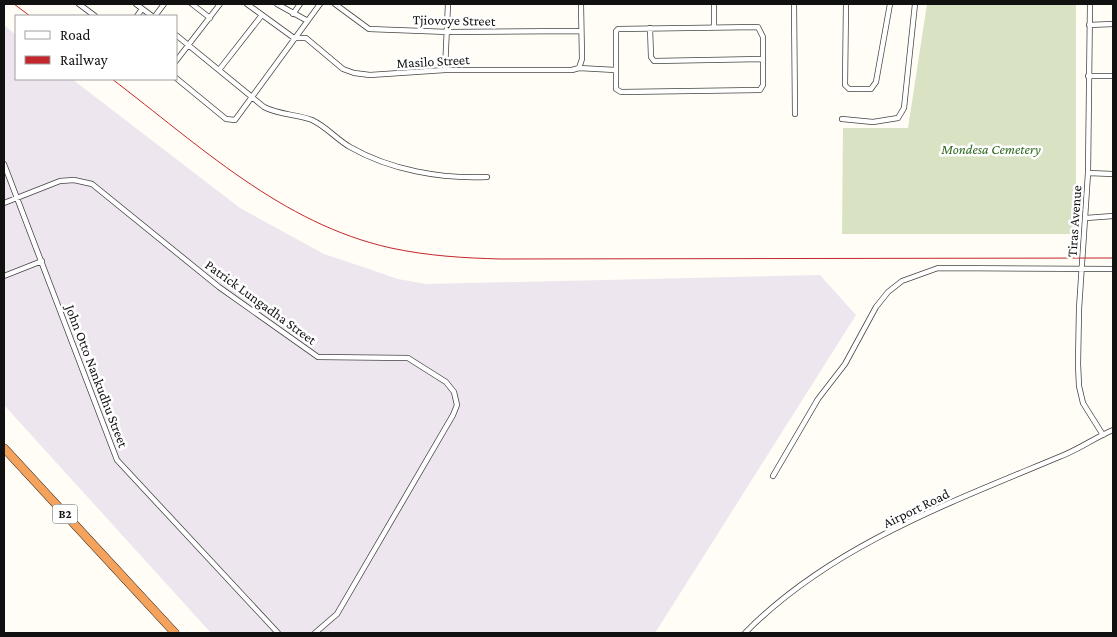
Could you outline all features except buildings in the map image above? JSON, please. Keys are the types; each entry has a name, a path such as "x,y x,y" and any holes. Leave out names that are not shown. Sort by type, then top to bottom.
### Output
{"highway":[{"name":"B2","path":"4,448 174,633"}],"street":[{"path":"79,4 94,15"},
{"path":"136,4 151,15"},
{"path":"154,15 164,4"},
{"path":"192,4 210,18"},
{"path":"178,59 220,4"},
{"name":"Masilo Street","path":"247,4 294,38 306,38 343,69 354,73 370,75 445,70 572,70 579,68 615,70"},
{"path":"277,4 306,20"},
{"path":"293,14 300,4"},
{"path":"178,80 229,121 234,120 306,20 320,4"},
{"name":"Tjiovoye Street","path":"335,4 369,29 448,32 581,32"},
{"path":"445,70 448,4"},
{"path":"579,68 582,59 581,4"},
{"path":"714,4 714,27"},
{"path":"794,4 795,114"},
{"path":"846,4 846,85 849,88 871,89 876,82 890,4"},
{"path":"842,119 873,122 898,118 904,108 916,4"},
{"name":"Tiras Avenue","path":"1090,4 1088,173 1079,309 1079,386 1083,403 1102,434"},
{"path":"138,15 142,9"},
{"path":"219,70 262,15"},
{"path":"1089,25 1113,24"},
{"path":"714,27 758,27 762,37 763,85 760,90 621,92 616,89 615,70 618,29 714,27"},
{"path":"650,28 651,57 654,61 762,59"},
{"path":"178,37 272,111 311,120 325,127 347,146 395,166 421,172 487,177"},
{"path":"1088,76 1113,76"},
{"name":"John Otto Nankudhu Street","path":"4,164 117,460 278,633"},
{"path":"1088,173 1113,174"},
{"name":"Patrick Lungadha Street","path":"4,204 60,181 74,180 92,184 219,287 318,357 408,358 446,382 454,392 457,405 453,416 408,491 360,578 337,614 315,633"},
{"path":"1086,218 1113,216"},
{"path":"4,276 42,261"},
{"path":"773,476 818,399 845,364 876,307 888,292 902,281 938,268 1113,269"},
{"name":"Airport Road","path":"745,633 776,604 814,575 859,548 959,499 1062,456 1113,430"}],"shaded area":[{"path":"4,25 15,34 15,80 73,80 240,208 324,254 398,279 426,284 820,275 856,315 655,633 211,633 4,405"}],"green space":[{"name":"Mondesa Cemetery","path":"927,4 1076,4 1076,234 842,234 843,128 908,128"}],"railway":[{"path":"14,4 29,15"},
{"path":"113,80 210,155 278,201 314,221 351,237 405,251 446,256 501,259 1113,258"}]}
